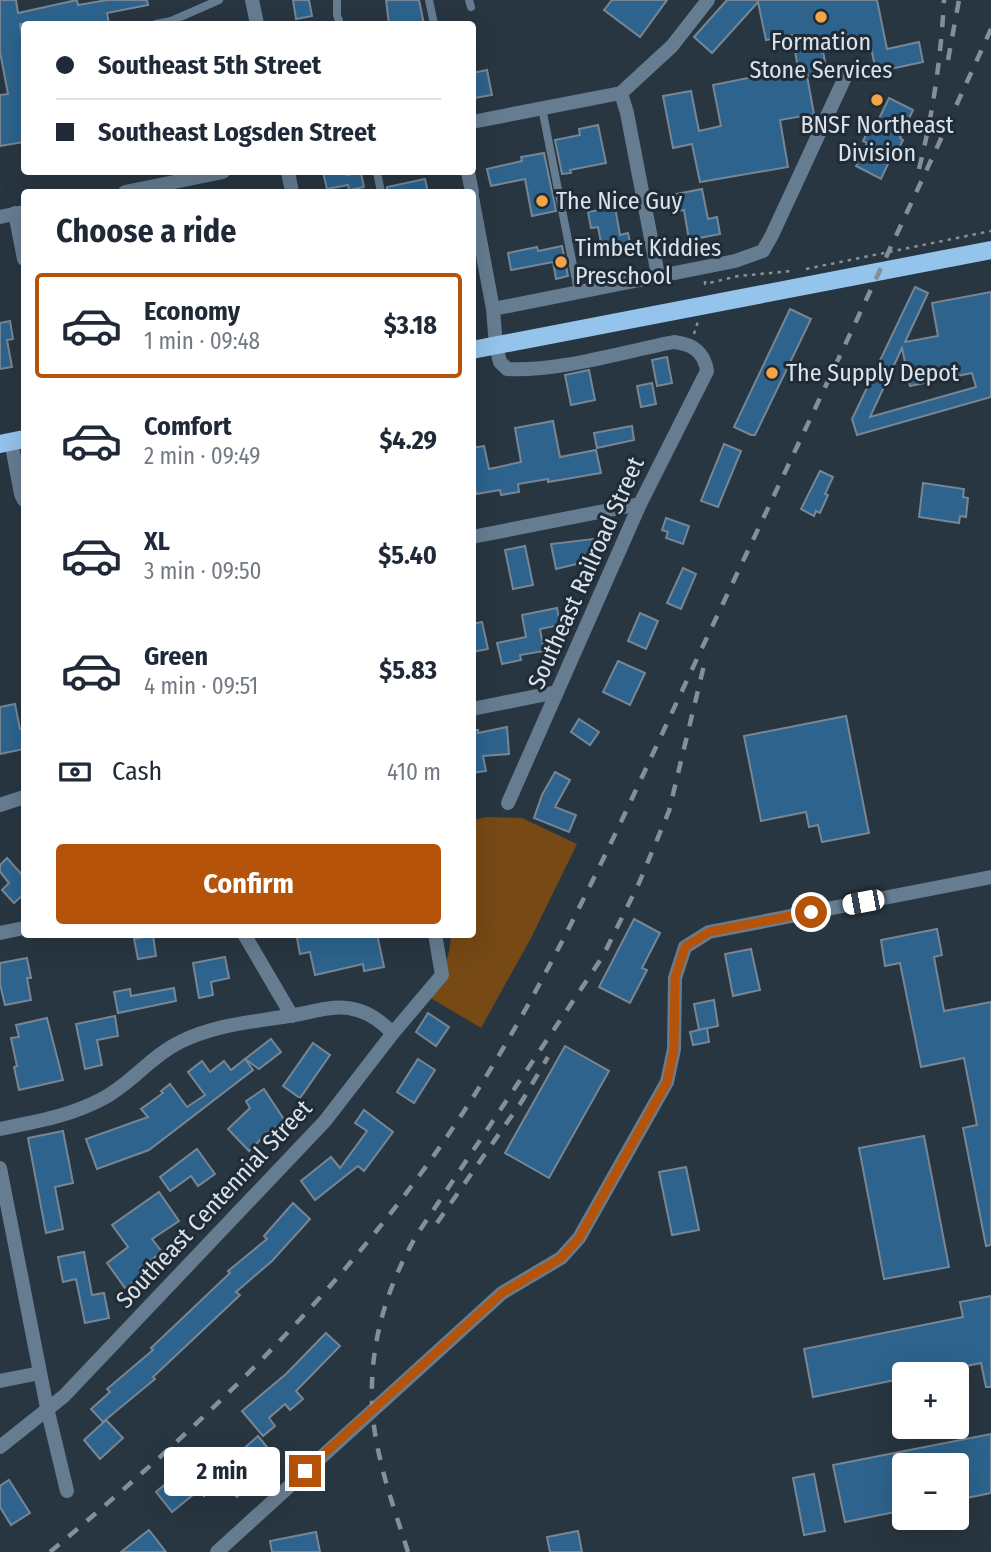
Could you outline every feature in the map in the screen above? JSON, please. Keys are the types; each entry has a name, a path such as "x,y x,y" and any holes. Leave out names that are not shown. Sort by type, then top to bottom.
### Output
{"main road":[{"path":"476,349 991,250"}],"street":[{"path":"252,0 256,21"},
{"path":"476,121 621,93 673,46 708,0"},
{"path":"493,309 742,259 763,251 846,73"},
{"path":"621,93 658,275"},
{"path":"134,189 171,177 192,175"},
{"path":"0,216 20,213"},
{"path":"476,217 493,309 496,345 500,362 507,369 526,370 674,342 689,343"},
{"name":"Southeast Railroad Street","path":"508,803 640,504 707,372 706,363 699,351 689,343"},
{"path":"12,441 21,494"},
{"path":"476,536 640,504"},
{"path":"476,708 557,692"},
{"path":"0,805 21,798"},
{"path":"217,1552 502,1293 561,1258 579,1238 667,1082 674,1049 675,978 685,947 709,932 991,877"},
{"path":"0,933 21,929"},
{"path":"246,938 292,1016"},
{"name":"Southeast Centennial Street","path":"0,1447 64,1396 324,1121 442,975 436,938"},
{"path":"0,1129 69,1115 106,1098 178,1043 211,1030 331,1007 356,1009 376,1018 393,1033"},
{"path":"0,1168 5,1216 67,1491"},
{"path":"0,1381 40,1373"}],"lane":[{"path":"173,21 219,0"},
{"path":"337,0 339,21"},
{"path":"429,0 433,21"},
{"path":"542,108 578,291"}],"path":[{"path":"702,267 705,284 738,276 796,271 991,231"},
{"path":"689,343 702,306"}],"shaded area":[{"path":"522,818 577,844 531,938 481,1028 429,997 444,967 451,938 476,938 476,819"}],"building":[{"path":"0,0 16,0 18,13 77,0 78,5 107,0 147,0 148,5 107,13 108,21 21,21 21,142 0,146 0,95 8,94 0,52"},
{"path":"293,0 309,0 312,16 296,19"},
{"path":"386,0 419,0 423,21 389,21"},
{"path":"612,0 667,0 640,37 604,10"},
{"path":"727,0 877,0 887,49 919,42 923,62 876,72 870,42 823,51 827,72 807,76 814,114 780,120 788,167 700,182 692,144 673,148 663,96 691,91 699,131 721,126 713,85 798,68 792,35 766,40 758,2 712,53 694,37"},
{"path":"487,70 492,95 476,98 476,72"},
{"path":"889,98 913,110 900,138 903,140 897,152 894,151 881,179 856,166 867,143 863,141 871,125 875,127"},
{"path":"598,125 606,163 562,174 555,140 580,135 579,129"},
{"path":"544,153 556,211 532,216 525,179 491,186 487,169 522,161 521,157"},
{"path":"324,175 361,175 364,187 349,189 348,185 327,189"},
{"path":"425,179 427,189 387,189"},
{"path":"702,189 708,219 717,217 720,234 689,240 684,210 674,212 671,195"},
{"path":"615,207 620,235 628,233 632,252 604,258 598,227 591,228 588,212"},
{"path":"562,246 568,276 556,279 553,262 511,270 508,253 537,247 538,251"},
{"path":"915,287 928,293 905,342 938,336 932,303 991,292 991,397 857,435 852,419","holes":["902,348 910,386 972,373 976,387 870,417"]},
{"name":"The Supply Depot","path":"790,309 811,319 755,435 751,435 734,427"},
{"path":"10,321 13,339 7,340 12,367 0,369 0,323"},
{"path":"667,357 672,383 657,386 652,360"},
{"path":"589,370 595,400 571,405 565,375"},
{"path":"652,383 656,404 641,407 637,386"},
{"path":"553,421 560,457 596,450 601,473 518,484 519,492 501,495 500,490 476,494 476,447 484,446 489,469 521,462 515,428"},
{"path":"632,426 634,440 597,448 594,433"},
{"path":"724,444 741,451 718,507 701,501"},
{"path":"820,471 833,477 820,513 816,511 814,516 801,509"},
{"path":"923,483 964,489 963,497 968,498 966,517 960,516 959,523 919,517"},
{"path":"666,518 689,526 683,544 666,538 668,532 662,530"},
{"path":"593,539 597,559 556,569 551,544"},
{"path":"525,546 533,585 513,589 505,550"},
{"path":"683,568 696,574 681,609 667,603"},
{"path":"557,608 560,625 540,629 544,651 520,655 521,660 502,664 497,643 526,637 522,615"},
{"path":"640,613 658,621 646,649 628,641"},
{"path":"482,622 488,649 476,651 476,623"},
{"path":"618,661 645,673 630,705 603,692"},
{"path":"15,704 21,729 21,750 0,754 0,707"},
{"path":"846,716 869,833 822,842 818,825 809,827 806,812 761,821 744,736"},
{"path":"579,719 599,732 590,745 571,732"},
{"path":"507,727 509,754 483,756 486,771 476,772 476,730 478,733"},
{"path":"555,772 570,780 555,807 576,815 569,832 534,818 542,795"},
{"path":"7,858 21,874 21,897 14,903 2,890 9,883 0,872 0,865"},
{"path":"634,919 660,933 642,968 647,970 630,1003 599,987"},
{"path":"937,929 942,955 934,957 944,1011 991,1002 991,1245 986,1246 963,1128 977,1125 964,1058 921,1067 900,963 885,966 881,940"},
{"path":"153,938 156,956 138,959 134,939"},
{"path":"297,938 378,938 384,967 364,971 363,964 315,975 310,952 300,954"},
{"path":"751,949 760,990 733,996 725,954"},
{"path":"225,957 229,978 211,982 213,995 199,998 193,963"},
{"path":"27,958 31,1000 5,1005 0,984 0,963"},
{"path":"174,988 176,1001 118,1013 114,992 130,989 131,996"},
{"path":"714,1000 718,1026 699,1030 694,1004"},
{"path":"428,1013 449,1027 436,1046 416,1032"},
{"path":"115,1016 118,1036 97,1040 102,1065 85,1069 76,1024"},
{"path":"47,1018 63,1080 19,1090 11,1038 19,1037 16,1025"},
{"path":"707,1028 709,1042 693,1045 690,1032"},
{"path":"271,1039 281,1052 259,1069 245,1059"},
{"path":"313,1043 330,1055 300,1098 283,1086"},
{"path":"565,1046 609,1071 549,1178 505,1153"},
{"path":"245,1059 253,1070 149,1150 97,1169 86,1139 148,1117 141,1109 163,1093 161,1091 170,1084 187,1107 205,1095 188,1072 202,1061 210,1072 224,1061 231,1070"},
{"path":"418,1059 435,1070 414,1103 397,1092"},
{"path":"264,1089 285,1121 268,1132 249,1151 228,1129 250,1108 246,1101"},
{"path":"364,1110 393,1132 364,1171 358,1166 315,1200 301,1181 331,1157 340,1168 367,1131 355,1123"},
{"path":"63,1131 73,1183 55,1187 63,1229 46,1233 28,1138"},
{"path":"924,1136 949,1267 884,1279 859,1148"},
{"path":"197,1149 215,1174 198,1186 191,1176 170,1191 160,1177"},
{"path":"686,1167 699,1230 672,1235 659,1172"},
{"path":"159,1192 179,1221 152,1239 162,1252 140,1268 144,1274 125,1288 107,1263 128,1247 112,1225"},
{"path":"293,1203 310,1219 272,1261 236,1292 240,1295 153,1377 155,1379 103,1422 91,1409 110,1392 107,1389 153,1350 151,1348 230,1273 228,1271 267,1239 264,1236"},
{"path":"84,1252 92,1295 104,1293 109,1318 85,1323 76,1279 63,1282 58,1257"},
{"path":"991,1296 991,1387 986,1387 981,1363 969,1365 969,1362 892,1362 892,1381 813,1397 804,1349 963,1317 960,1302"},
{"path":"326,1333 340,1346 296,1391 303,1399 290,1410 285,1404 269,1418 275,1426 263,1436 242,1411 286,1374"},
{"path":"106,1420 123,1438 100,1459 84,1440"},
{"path":"991,1434 991,1493 969,1498 969,1453 894,1453 969,1439"},
{"path":"258,1436 276,1458 248,1480 251,1484 237,1497 216,1473"},
{"path":"892,1453 892,1513 845,1522 833,1465"},
{"path":"197,1458 218,1484 204,1496 199,1490 172,1512 156,1492"},
{"path":"814,1474 825,1531 804,1535 793,1478"},
{"path":"9,1480 30,1513 11,1525 0,1507 0,1486"},
{"path":"149,1530 166,1552 121,1552"},
{"path":"578,1531 582,1552 550,1552 547,1537"},
{"path":"316,1532 320,1552 272,1552 270,1541"}],"railway":[{"path":"919,169 936,85 944,0"},
{"path":"948,60 959,0"},
{"path":"50,1552 199,1421 291,1329 378,1230 462,1115 501,1051 573,920 991,29"},
{"path":"408,1552 385,1479 374,1425 373,1368 383,1312 392,1285 418,1233 603,956 639,883 669,811 706,657"},
{"path":"437,1223 522,1101 548,1057"}],"place":[{"name":"Formation Stone Services","path":"821,17"},
{"name":"BNSF Northeast Division","path":"877,100"},
{"name":"The Nice Guy","path":"542,201"},
{"name":"Timbet Kiddies Preschool","path":"561,262"},
{"name":"The Supply Depot","path":"772,373"}],"route":[{"path":"305,1471 502,1293 561,1258 579,1238 667,1082 674,1049 675,978 685,947 709,932 811,912"}]}
